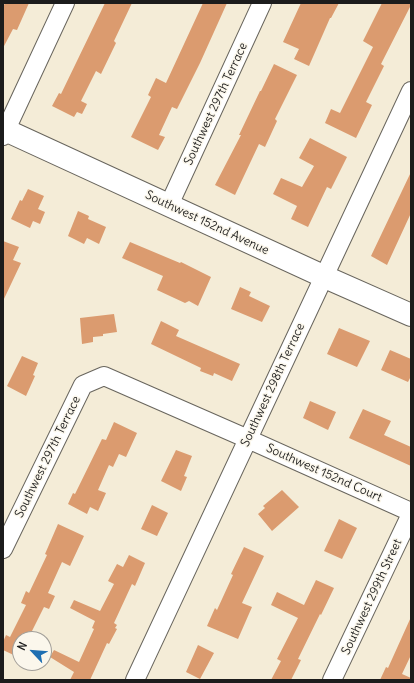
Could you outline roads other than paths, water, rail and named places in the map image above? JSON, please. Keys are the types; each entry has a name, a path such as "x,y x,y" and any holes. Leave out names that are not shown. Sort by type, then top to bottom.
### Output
{"street":[{"path":"4,132 64,3"},
{"name":"Southwest 297th Terrace","path":"169,205 262,3"},
{"name":"Southwest 298th Terrace","path":"135,680 411,91"},
{"name":"Southwest 152nd Avenue","path":"4,132 411,315"},
{"name":"Southwest 152nd Court","path":"83,385 104,376 411,513"},
{"name":"Southwest 297th Terrace","path":"3,549 83,385"},
{"name":"Southwest 299th Street","path":"332,680 411,513"}]}
